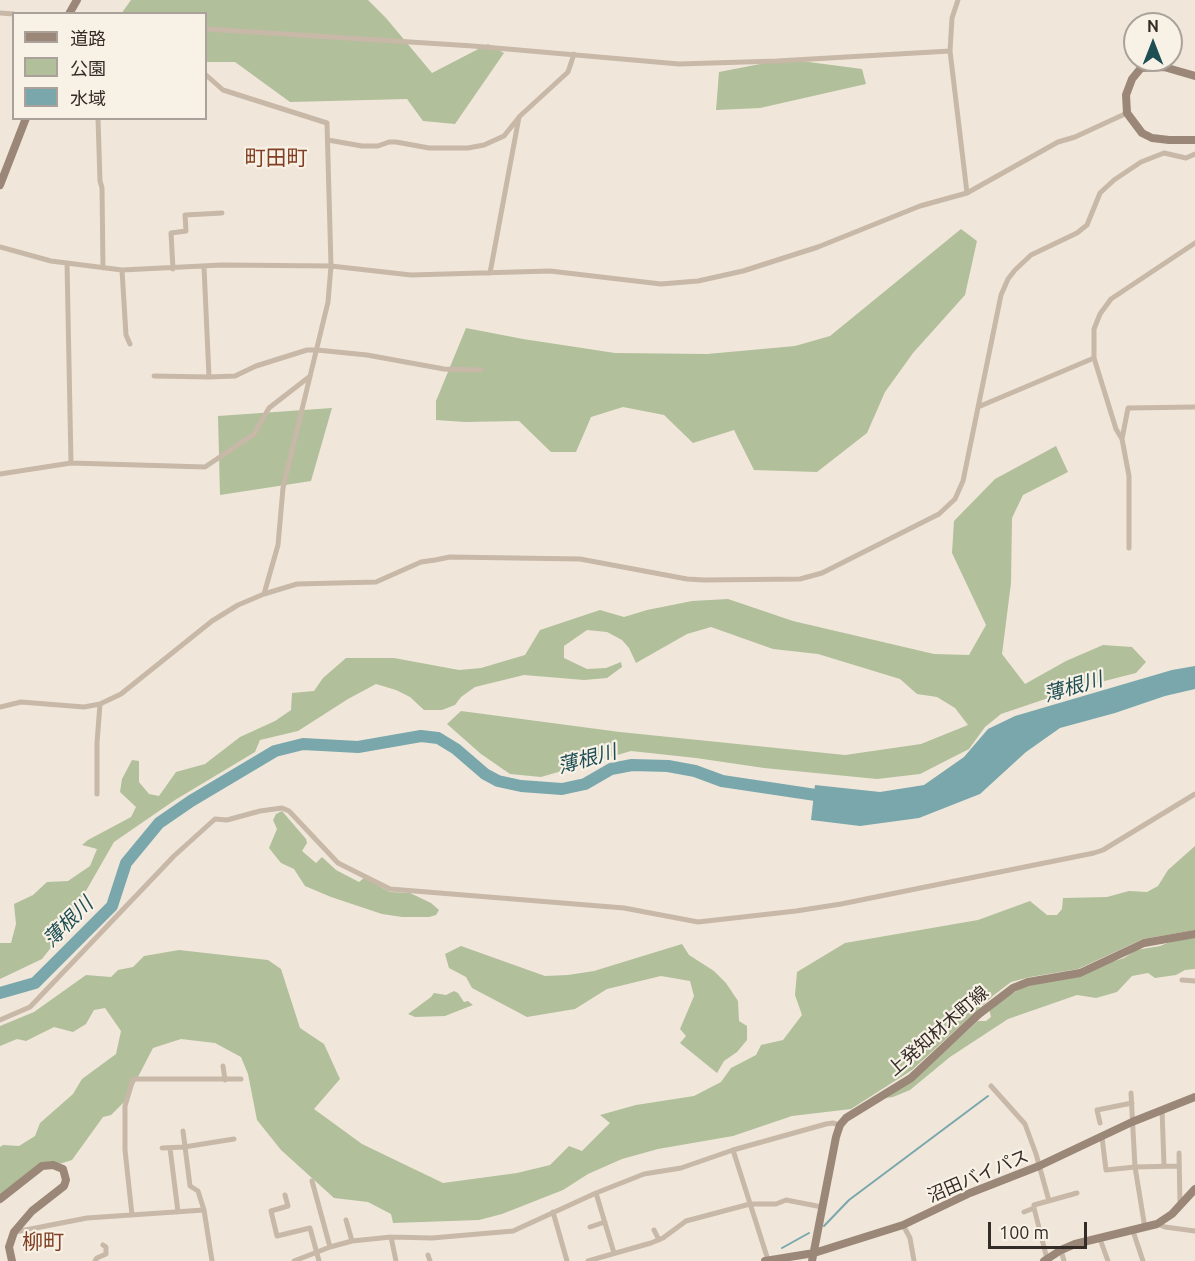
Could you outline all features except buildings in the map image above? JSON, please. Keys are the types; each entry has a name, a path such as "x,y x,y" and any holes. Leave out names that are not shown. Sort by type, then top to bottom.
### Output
{"street":[{"path":"958,0 952,18 950,51 967,193"},
{"path":"207,29 378,39 678,64 950,51"},
{"path":"328,140 362,146 378,146 389,142 429,148 468,148 484,145 504,136 520,116 568,72 574,54"},
{"path":"1195,76 1164,67 1141,68 1129,85 1126,95 1126,113 1142,133 1152,138 1195,140"},
{"path":"207,76 223,90 327,123 330,266 328,302 284,488 278,545 264,594"},
{"path":"0,247 51,261 122,270 330,266 411,275 550,271 661,284 698,281 743,272 818,247 920,206 967,193 1058,142 1075,137 1126,113"},
{"path":"490,273 520,116"},
{"path":"0,185 25,120"},
{"path":"98,120 103,268"},
{"path":"0,707 21,702 84,707 100,704 121,694 212,621 238,605 264,594 306,583 376,582 421,562 450,557 580,559 687,579 704,580 811,577 919,525 949,506 961,490 1001,295 1015,270 1031,255 1077,233 1087,225 1100,193 1114,180 1141,162 1164,153 1186,158 1195,154"},
{"path":"173,269 171,233 186,231 185,215 222,213"},
{"path":"1129,548 1129,476 1122,439 1116,429 1094,358 1094,329 1100,314 1111,299 1195,243"},
{"path":"67,263 70,463"},
{"path":"204,267 209,377"},
{"path":"122,270 126,335 130,344"},
{"path":"154,376 235,376 256,366 307,350 367,355 444,369 481,370"},
{"path":"978,407 1094,358"},
{"path":"0,474 70,463 205,467 255,434 269,408 310,376"},
{"path":"1122,439 1128,408 1195,408"},
{"path":"97,794 100,704"},
{"path":"0,1020 30,1007 174,856 215,819 227,819 282,808 289,811 338,863 390,889 624,908 698,922 829,906 1094,853 1103,850 1195,794"},
{"name":"上発知材木町線","path":"840,1125 851,1114 911,1078 979,1014 1013,988 1028,982 1080,973 1144,943 1195,934"},
{"path":"1182,980 1195,981"},
{"path":"222,1066 225,1080"},
{"path":"132,1215 124,1150 125,1106 133,1079 241,1079"},
{"path":"991,1086 1025,1124 1049,1201"},
{"path":"1131,1093 1135,1167 1145,1228"},
{"name":"沼田バイパス","path":"767,1261 813,1257 903,1225 970,1193 1039,1166 1132,1122 1195,1097"},
{"path":"1100,1123 1097,1110 1132,1103"},
{"path":"1162,1109 1164,1166"},
{"path":"294,1261 352,1241 391,1237 432,1238 513,1231 644,1174 681,1168 733,1150 829,1123 840,1125 813,1257"},
{"path":"183,1131 190,1186 198,1191 204,1210 212,1261"},
{"path":"1102,1137 1106,1170 1179,1166"},
{"path":"162,1148 234,1139"},
{"path":"170,1148 178,1212"},
{"path":"733,1150 767,1261"},
{"path":"1179,1153 1180,1205"},
{"path":"0,1199 42,1166 52,1165 63,1169 66,1180 64,1186 32,1211 14,1232 9,1247 12,1261"},
{"path":"312,1181 330,1247"},
{"path":"1034,1208 1045,1260 1075,1244 1158,1224 1172,1214 1195,1189"},
{"path":"596,1193 614,1252"},
{"path":"1024,1212 1034,1208 1034,1205 1077,1193"},
{"path":"285,1196 288,1206 270,1211 277,1236 310,1228 319,1261"},
{"path":"588,1261 658,1240 681,1223 750,1204 776,1204 786,1200 822,1207"},
{"path":"14,1232 87,1218 204,1210"},
{"path":"553,1212 567,1261"},
{"path":"346,1221 352,1241"},
{"path":"590,1227 605,1222"},
{"path":"1158,1224 1195,1231"},
{"path":"903,1225 910,1238 914,1261"},
{"path":"654,1230 658,1240"},
{"path":"1133,1231 1143,1261"},
{"path":"391,1237 396,1261"},
{"path":"1100,1239 1108,1261"},
{"path":"95,1261 106,1254 106,1247 103,1245"},
{"path":"1061,1250 1064,1261"}],"green space":[{"path":"131,0 368,0 432,73 488,44 504,53 455,124 423,121 407,99 290,102 235,62 207,62 207,12 122,12"},
{"path":"786,59 862,69 866,84 760,108 716,110 719,72"},
{"path":"961,229 977,241 965,295 913,353 885,392 867,433 817,472 754,470 734,430 693,443 664,415 623,407 591,417 576,452 551,452 519,421 436,420 436,401 466,328 615,353 707,354 795,346 830,336"},
{"path":"332,408 311,481 220,495 218,416"},
{"path":"1056,446 1068,472 1023,495 1012,518 1011,583 1002,654 1025,684 1066,661 1103,645 1132,647 1146,662 1136,673 1081,687 1001,714 985,727 969,749 920,774 877,779 764,768 631,751 541,777 510,774 481,754 447,724 461,711 620,732 845,755 921,744 968,725 955,708 937,697 917,694 900,679 818,654 773,649 711,627 687,634 636,663 629,648 622,640 607,632 587,630 564,646 564,658 587,669 606,668 621,662 622,667 607,678 584,680 524,675 475,687 461,697 455,705 442,710 424,710 410,697 376,684 298,731 260,740 255,752 175,800 114,842 60,936 42,959 0,979 0,943 11,943 16,924 14,904 33,895 47,882 68,881 90,866 97,849 82,845 131,817 136,807 120,792 122,779 132,760 139,761 139,782 149,794 159,796 176,772 205,764 240,737 275,721 291,710 292,693 314,691 323,678 346,658 394,658 459,670 481,668 525,655 540,630 600,610 624,617 692,601 728,599 793,621 934,654 969,655 986,625 952,553 954,521 995,479"},
{"path":"282,811 306,839 307,843 302,851 316,863 322,857 336,870 359,882 364,878 390,892 410,893 431,903 439,910 436,915 402,917 382,914 305,886 294,869 281,863 269,848 277,829 273,820 276,814"},
{"path":"1195,846 1195,930 1143,939 1078,969 1011,982 912,1070 851,1109 792,1116 733,1136 658,1149 622,1159 588,1174 563,1190 502,1214 479,1220 393,1223 391,1214 368,1202 334,1198 281,1150 257,1120 248,1074 241,1057 215,1043 181,1039 153,1048 126,1100 111,1115 103,1117 72,1160 59,1164 54,1162 0,1195 0,1147 3,1145 19,1146 35,1136 40,1123 73,1094 82,1079 116,1054 121,1031 105,1008 94,1010 86,1024 73,1032 54,1027 26,1041 17,1039 0,1046 0,1026 34,1012 86,975 111,977 118,970 133,967 144,956 179,950 268,960 281,969 300,1028 324,1044 340,1079 314,1109 362,1144 443,1183 517,1173 550,1165 569,1146 582,1151 610,1123 600,1115 636,1105 694,1096 721,1082 731,1068 756,1055 761,1045 783,1040 802,1015 795,995 797,972 845,943 978,920 1030,901 1047,915 1057,915 1062,909 1063,898 1107,897 1129,891 1147,892 1158,886 1168,870"},
{"path":"1195,936 1195,969 1155,978 1148,973 1132,976 1117,992 1096,998 1077,995 1008,1019 950,1057 910,1090 886,1098 914,1079 978,1021 986,1021 991,1017 989,1009 1000,1000 1026,986 1124,958 1136,950"},
{"path":"682,944 689,955 714,971 726,983 738,1001 739,1021 747,1026 747,1040 737,1052 724,1061 717,1073 680,1043 686,1036 680,1029 694,996 690,981 661,976 607,989 575,1009 527,1017 472,988 466,977 449,968 445,954 461,946 545,976 594,971"},
{"path":"454,991 464,1002 468,1001 473,1005 445,1016 415,1017 408,1014 434,993 446,995"}],"water":[{"path":"1195,666 1195,689 1060,728 1026,752 980,794 919,818 860,826 811,820 815,785 880,792 924,785 964,757 988,729 1015,716 1172,670"}],"waterway":[{"name":"薄根川","path":"0,993 35,983 112,906 126,863 159,823 191,801 275,751 303,744 358,747 421,736 438,738 456,749 485,774 498,781 521,786 562,789 585,784 611,769 632,765 668,766 695,771 722,781 829,797"},
{"path":"824,1226 849,1200 988,1096"},
{"path":"782,1248 809,1233"}],"district":[{"name":"町田町","path":"276,158"},
{"name":"柳町","path":"43,1242"}]}
